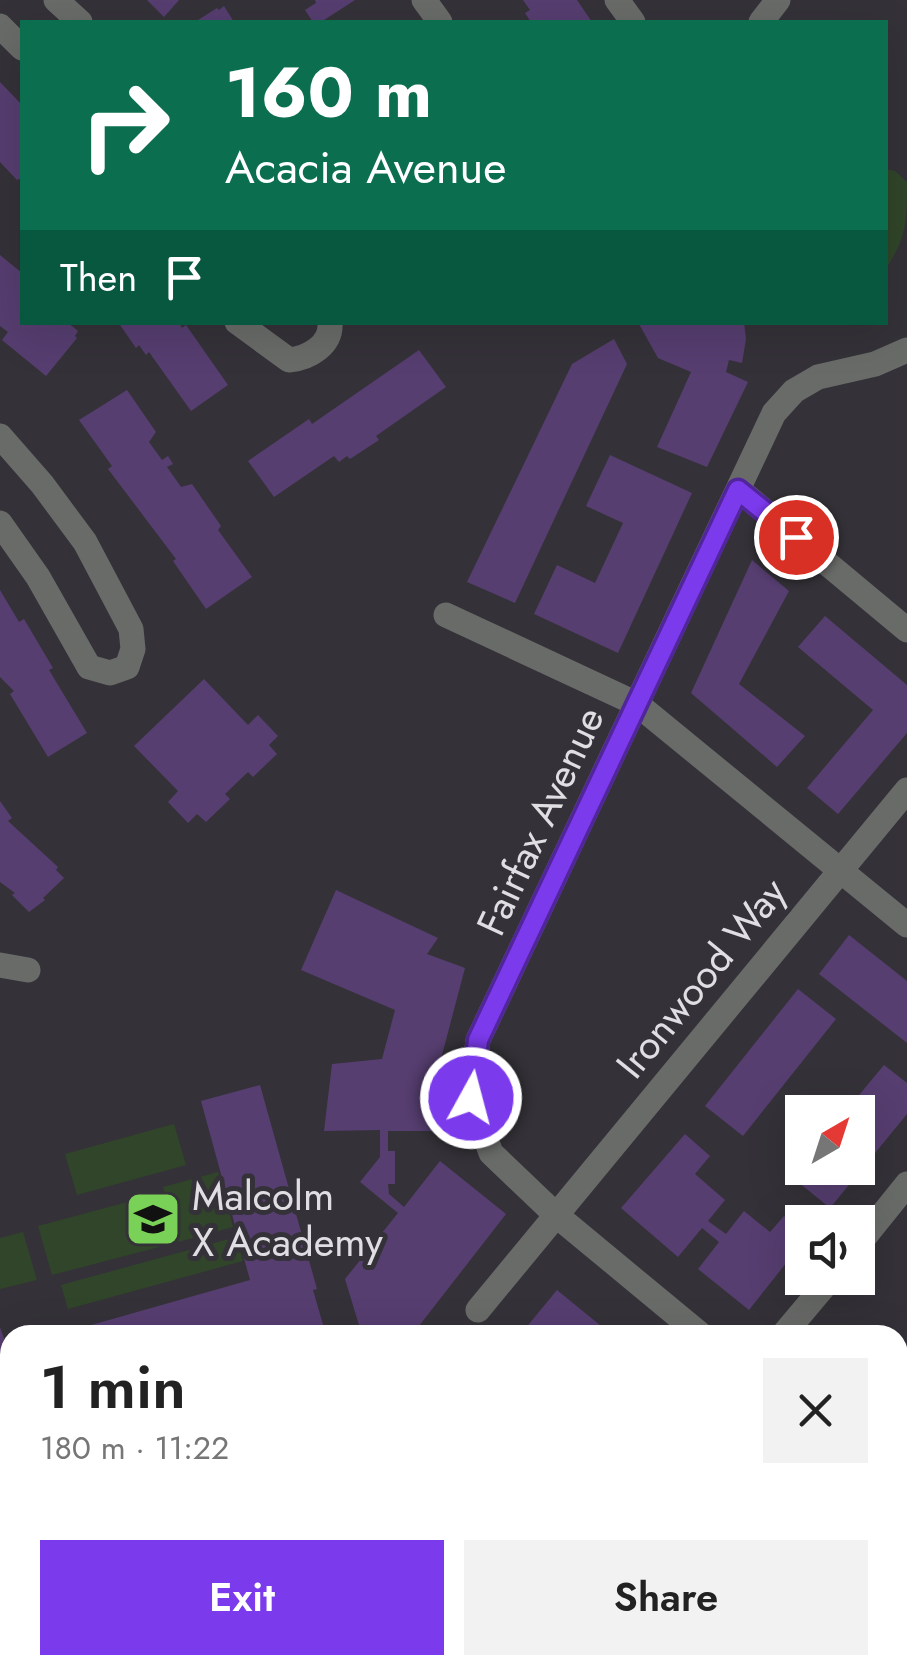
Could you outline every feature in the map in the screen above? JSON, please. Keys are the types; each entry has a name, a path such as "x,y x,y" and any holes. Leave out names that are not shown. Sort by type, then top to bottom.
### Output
{"street":[{"path":"56,0 78,20"},
{"path":"763,20 778,0"},
{"path":"0,26 20,46"},
{"path":"241,325 290,360 306,358 326,340 330,325"},
{"name":"Fairfax Avenue","path":"690,1325 556,1216 491,1153 471,1098 478,1040 774,413 794,391 818,377 875,364 907,350"},
{"path":"0,436 86,542 132,629 133,649 126,667 110,674 89,667 38,577 0,524"},
{"path":"738,490 907,630"},
{"path":"446,615 636,704 907,924"},
{"name":"Ironwood Way","path":"478,1310 907,790"},
{"path":"0,965 28,970"},
{"path":"875,1224 907,1184"},
{"path":"792,1325 816,1295"}],"green space":[{"path":"888,170 907,182 907,208 898,248 888,265"},
{"path":"174,1124 186,1165 77,1195 65,1154"},
{"path":"218,1172 233,1227 178,1242 163,1187"},
{"path":"146,1197 159,1247 52,1275 38,1226"},
{"path":"23,1232 37,1280 0,1289 0,1238"},
{"path":"236,1237 243,1261 68,1309 61,1285"}],"building":[{"path":"147,0 179,0 164,17"},
{"path":"315,0 355,0 324,20 312,20 305,10"},
{"path":"523,0 577,0 591,20 530,20 525,13 530,10"},
{"path":"224,6 233,20 198,20 217,8"},
{"path":"0,82 20,103 20,179 0,162"},
{"path":"0,255 20,271 20,325 71,325 78,331 77,338 46,376 2,340 8,332 0,326"},
{"path":"120,325 182,328 186,325 228,385 191,411 149,352 146,355 139,345 136,348"},
{"path":"640,325 744,325 742,363 729,360 726,372 748,382 707,467 657,447 691,372 658,358"},
{"path":"614,339 627,364 515,603 467,582 572,364"},
{"path":"419,350 446,387 350,459 347,456 339,462 334,456 274,497 248,461 309,419 312,424"},
{"path":"127,390 156,432 149,442 162,460 168,456 173,464 167,467 181,487 192,484 221,526 218,530 252,577 206,609 173,561 176,559 108,469 112,466 79,420"},
{"path":"610,455 692,493 618,653 534,614 557,565 595,583 623,523 586,506"},
{"path":"752,560 789,591 739,684 805,736 777,767 691,693"},
{"path":"0,590 19,622 24,619 87,733 48,757 10,694 14,691 0,677"},
{"path":"825,616 907,685 907,733 838,814 807,788 873,710 798,647"},
{"path":"204,679 248,725 258,715 278,736 269,745 277,754 253,777 248,772 225,794 230,799 206,822 197,814 188,823 168,802 178,791 134,746"},
{"path":"0,801 12,818 8,821 58,867 56,870 64,878 29,912 12,895 15,893 0,882"},
{"path":"336,890 438,938 427,954 465,968 437,1074 436,1131 388,1131 388,1151 395,1151 395,1184 388,1184 389,1194 404,1207 440,1161 506,1214 420,1325 359,1325 345,1279 398,1213 360,1182 380,1157 380,1130 324,1131 332,1064 382,1059 395,1010 301,970"},
{"path":"849,935 907,981 907,1043 819,974"},
{"path":"798,989 836,1019 743,1136 705,1106"},
{"path":"884,1065 907,1083 907,1114 875,1153 875,1095 859,1095"},
{"path":"260,1085 317,1289 313,1290 323,1325 91,1325 250,1280 201,1101"},
{"path":"685,1134 710,1156 695,1174 725,1200 708,1221 726,1234 744,1211 770,1232 784,1216 785,1264 749,1310 698,1269 719,1242 702,1228 678,1257 621,1208"},
{"path":"802,1185 849,1185 832,1205 826,1205"},
{"path":"557,1290 600,1325 528,1325"}],"place":[{"name":"Malcolm X Academy","path":"153,1219"}],"route":[{"path":"471,1098 478,1040 738,490 796,537"}]}
